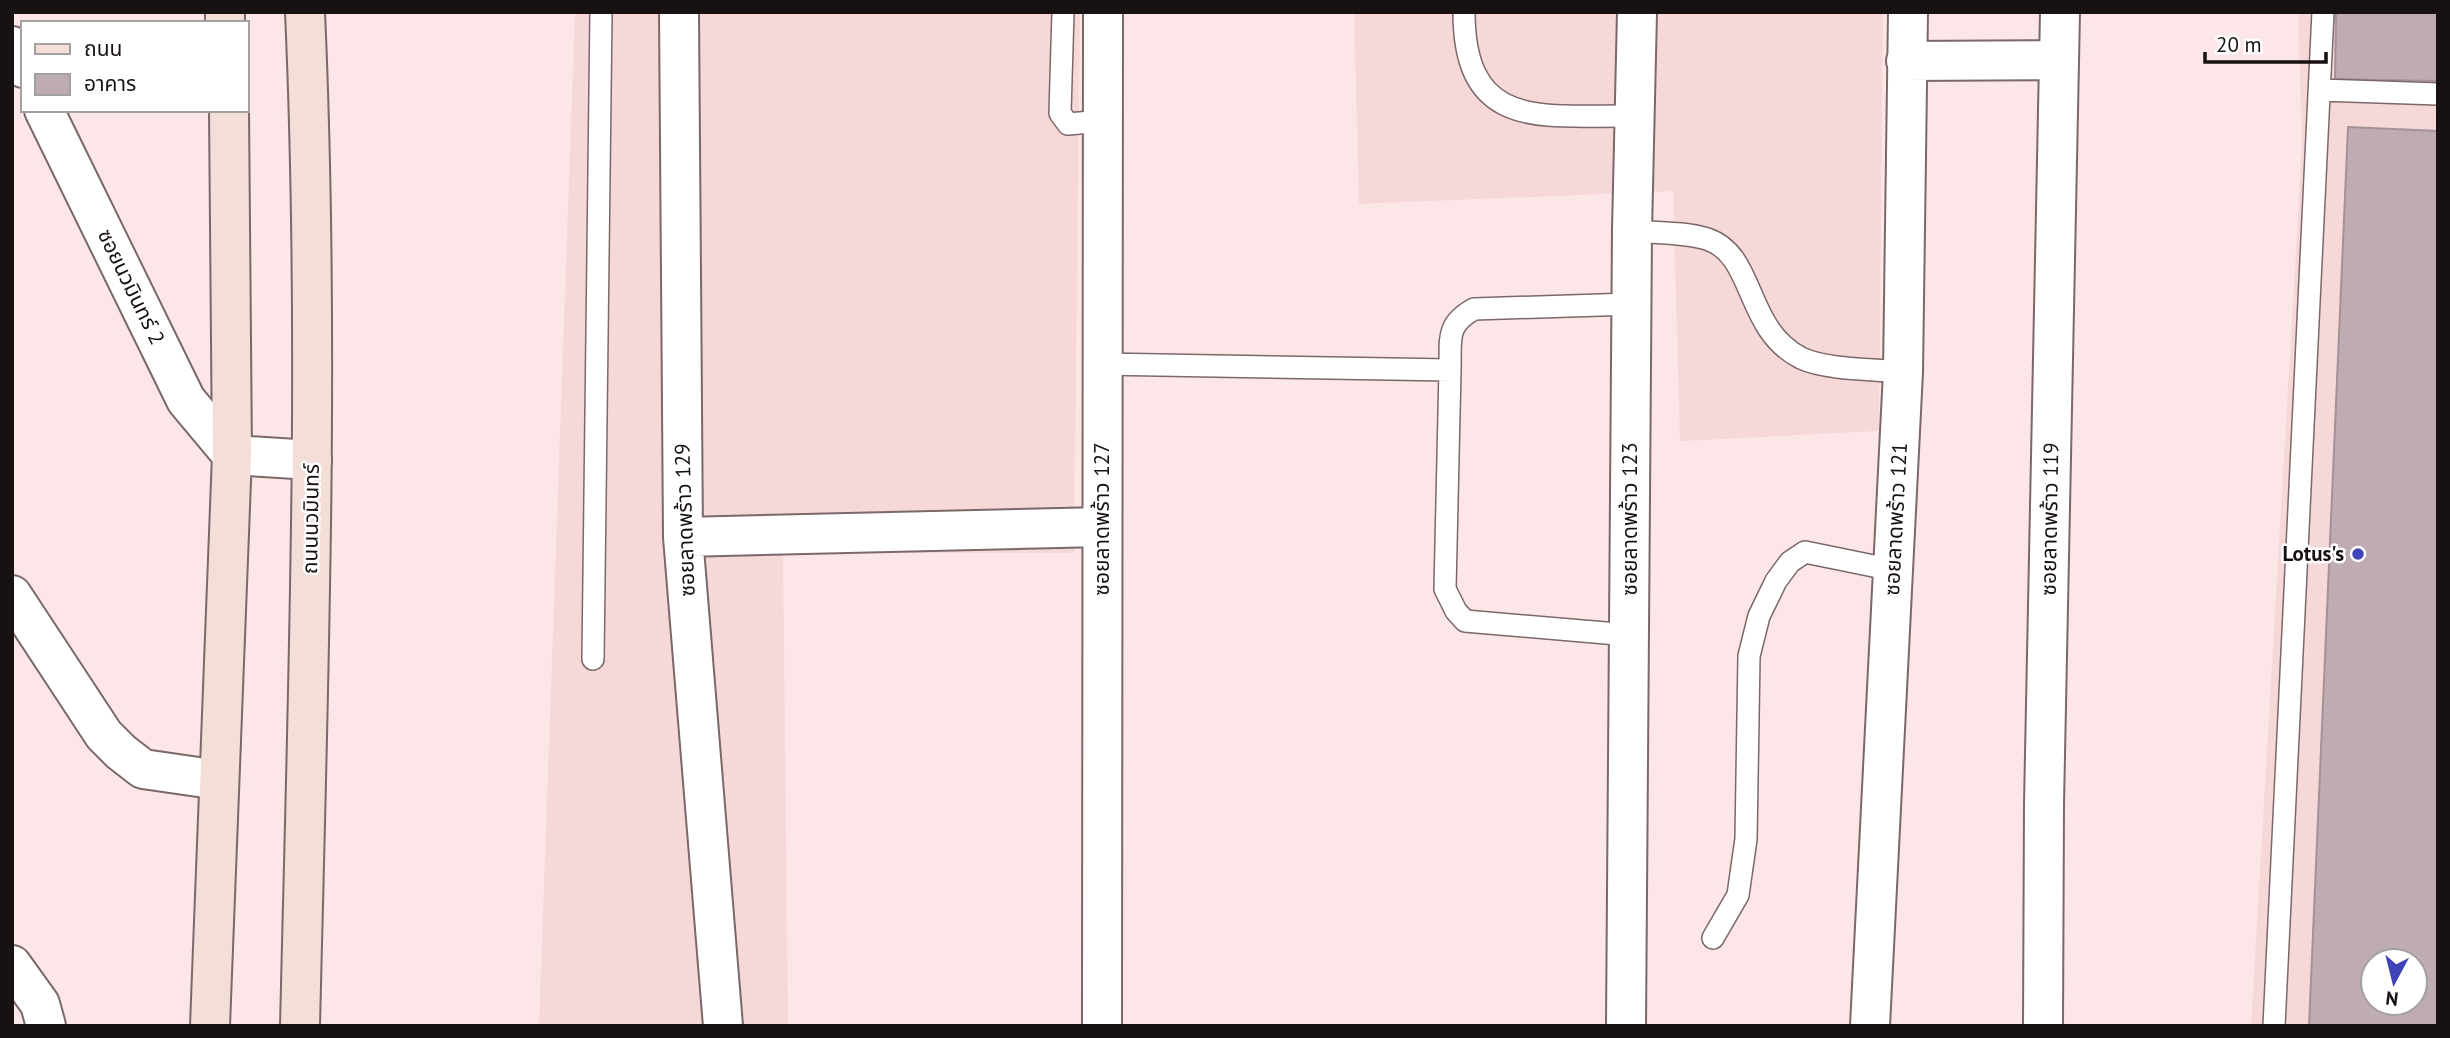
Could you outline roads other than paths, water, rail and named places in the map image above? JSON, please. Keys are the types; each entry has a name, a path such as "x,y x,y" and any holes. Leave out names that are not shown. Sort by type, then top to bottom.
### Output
{"main road":[{"name":"ถนนนวมินทร์","path":"300,1026 312,460 313,244 304,12"},
{"path":"210,1026 232,454 229,112"}],"street":[{"name":"ซอยลาดพร้าว 129","path":"679,12 682,537 723,1026"},
{"name":"ซอยลาดพร้าว 127","path":"1101,1026 1103,12"},
{"name":"ซอยลาดพร้าว 123","path":"1626,1026 1633,117 1637,12"},
{"name":"ซอยลาดพร้าว 121","path":"1870,1026 1903,372 1908,12"},
{"name":"ซอยลาดพร้าว 119","path":"2043,1026 2043,804 2060,12"},
{"path":"12,46 21,64"},
{"path":"1906,61 2059,60"},
{"name":"ซอยนวมินทร์ 2","path":"45,112 186,400 232,454"},
{"path":"232,454 312,460"},
{"path":"682,537 1102,527"},
{"path":"12,594 104,735 121,752 143,769 219,780"},
{"path":"12,965 40,1004 46,1026"}],"lane":[{"path":"593,659 601,12"},
{"path":"1063,12 1059,113 1068,124 1103,121"},
{"path":"1464,12 1464,43 1476,77 1489,97 1511,108 1541,115 1633,117"},
{"path":"2274,1026 2323,12"},
{"path":"2321,90 2438,94"},
{"path":"1632,231 1707,239 1727,250 1735,258 1760,320 1782,345 1802,359 1903,372"},
{"path":"1629,635 1465,621 1455,611 1445,589 1451,329 1461,316 1474,309 1631,304"},
{"path":"1102,364 1450,370"},
{"path":"1713,938 1738,895 1746,825 1749,656 1759,616 1776,581 1790,562 1805,552 1893,570"}],"place":[{"name":"Lotus's","path":"2358,554"}]}
